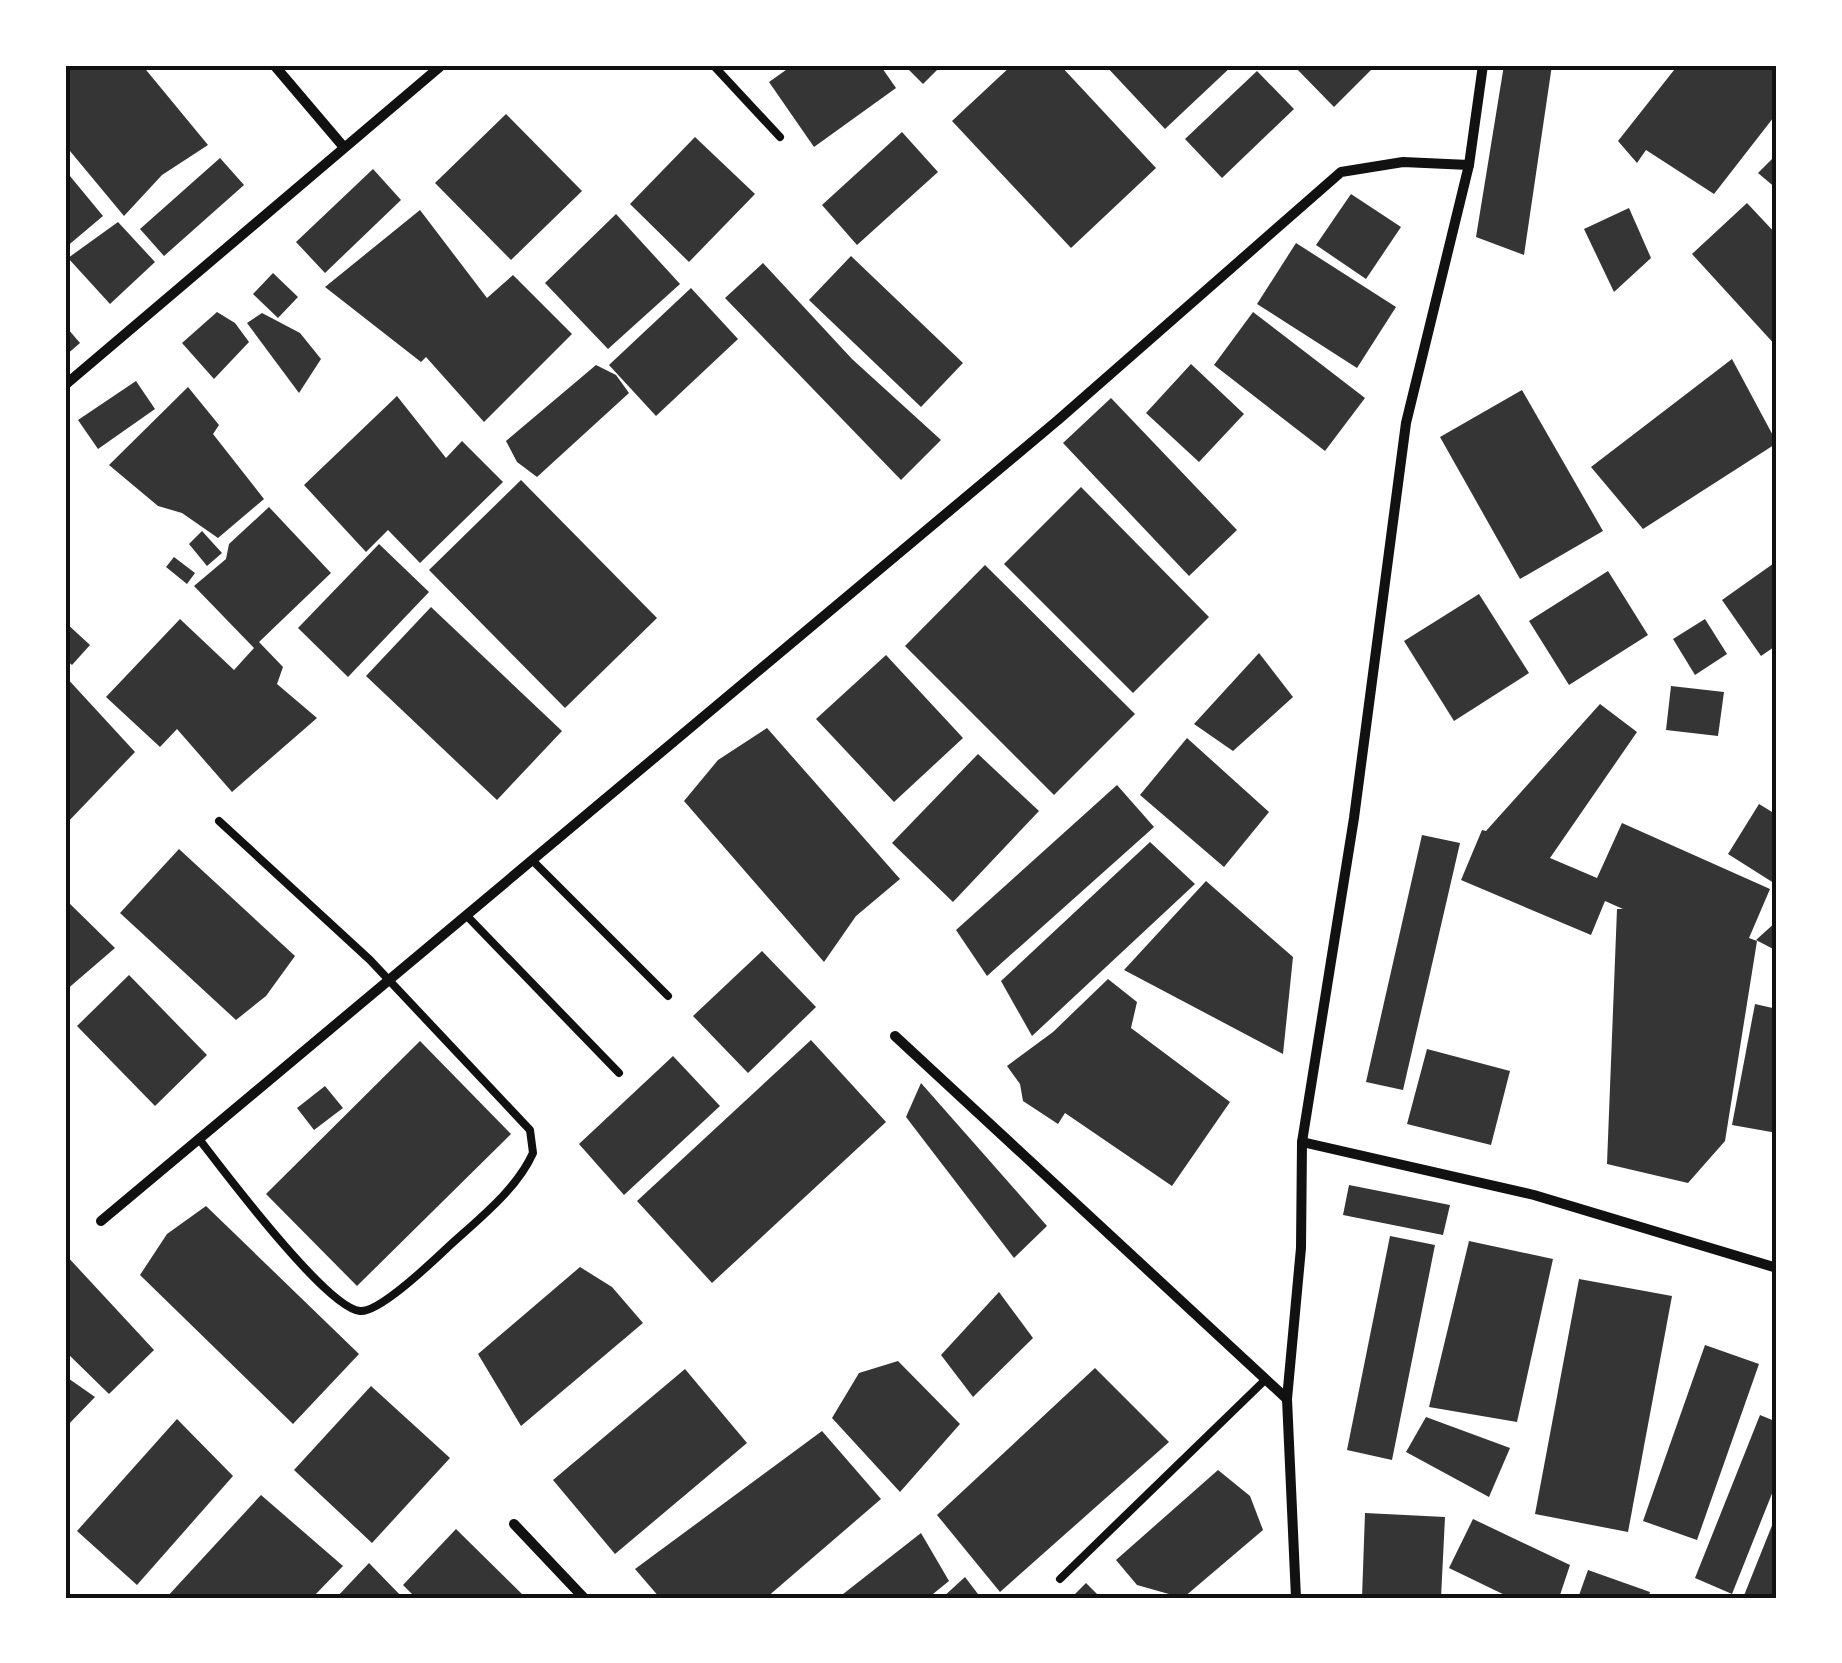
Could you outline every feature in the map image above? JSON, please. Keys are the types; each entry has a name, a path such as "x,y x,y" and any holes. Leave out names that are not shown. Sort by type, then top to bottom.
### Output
{"street":[{"path":"274,65 342,145"},
{"path":"65,385 342,145 442,65"},
{"path":"1296,1598 1287,1399 1301,1248 1302,1142 1354,818 1406,423 1469,166 1483,65"},
{"path":"101,1221 1058,420 1342,172 1403,162 1469,166"},
{"path":"896,1036 1287,1399"},
{"path":"1302,1142 1534,1195 1777,1268"},
{"path":"514,1524 584,1598"}],"lane":[{"path":"712,65 780,137"},
{"path":"199,1139 310,1274 345,1306 362,1312 375,1307 433,1262 527,1168 533,1153 530,1130 370,960 219,821"},
{"path":"532,860 668,996"},
{"path":"467,916 619,1073"},
{"path":"1060,1579 1266,1380"}],"building":[{"path":"65,65 142,65 208,145 162,175 124,216 65,145"},
{"path":"793,65 880,65 896,88 814,147 769,82"},
{"path":"904,65 942,65 923,84"},
{"path":"1012,65 1060,65 1156,168 1071,248 952,121"},
{"path":"1105,65 1233,65 1165,129"},
{"path":"1293,65 1376,65 1334,107"},
{"path":"1504,65 1552,65 1524,255 1476,237"},
{"path":"1678,65 1777,65 1777,113 1714,194 1646,150 1637,163 1618,141"},
{"path":"1257,71 1294,109 1222,178 1185,139"},
{"path":"506,114 582,191 511,260 435,183"},
{"path":"902,132 938,172 857,245 822,205"},
{"path":"695,137 755,194 689,262 630,204"},
{"path":"1777,154 1777,189 1758,173"},
{"path":"220,158 244,185 164,256 140,229"},
{"path":"373,169 401,200 325,273 296,242"},
{"path":"65,170 103,216 65,248"},
{"path":"1351,194 1401,227 1366,279 1316,245"},
{"path":"1747,203 1777,235 1777,347 1692,254"},
{"path":"1629,208 1651,258 1614,292 1584,229"},
{"path":"420,210 487,298 513,275 572,334 484,422 426,357 421,362 325,287"},
{"path":"616,214 680,284 608,349 545,283"},
{"path":"118,222 155,262 110,304 68,258"},
{"path":"1296,243 1396,307 1357,368 1257,304"},
{"path":"851,256 963,363 921,407 809,300"},
{"path":"763,263 852,359 941,440 901,480 725,298"},
{"path":"273,273 298,297 278,318 253,294"},
{"path":"691,288 738,339 656,416 609,365"},
{"path":"217,312 235,323 249,342 214,379 182,343"},
{"path":"1253,312 1365,398 1325,451 1214,365"},
{"path":"262,313 300,333 321,359 299,393 247,323"},
{"path":"68,329 80,343 65,356 65,331"},
{"path":"1732,359 1777,443 1643,529 1591,467"},
{"path":"1191,364 1244,414 1199,462 1146,413"},
{"path":"596,365 616,375 629,393 537,477 517,462 506,441"},
{"path":"136,381 155,409 98,449 78,420"},
{"path":"188,387 219,425 213,434 264,499 218,538 182,513 158,506 109,465"},
{"path":"1522,390 1603,531 1520,579 1440,437"},
{"path":"397,396 446,458 462,441 503,482 420,563 388,530 366,552 304,485"},
{"path":"1111,398 1237,530 1189,576 1063,443"},
{"path":"521,480 657,618 565,708 429,570"},
{"path":"1081,487 1209,617 1133,693 1004,564"},
{"path":"269,507 331,573 259,642 283,667 277,684 317,718 232,792 177,729 160,747 106,697 180,619 234,670 254,648 194,586 226,559 229,544"},
{"path":"202,531 222,553 207,566 189,544"},
{"path":"379,544 429,592 348,677 298,628"},
{"path":"174,557 195,573 187,584 166,567"},
{"path":"1777,561 1777,645 1761,656 1722,600"},
{"path":"985,565 1135,714 1054,795 905,646"},
{"path":"1608,571 1648,635 1569,685 1529,621"},
{"path":"1479,594 1529,673 1454,721 1404,641"},
{"path":"431,607 562,731 497,800 366,676"},
{"path":"1705,619 1727,654 1695,675 1673,639"},
{"path":"65,622 90,645 72,665 65,659"},
{"path":"1259,653 1293,697 1233,751 1194,724"},
{"path":"886,655 963,738 894,802 816,719"},
{"path":"65,676 135,752 65,825"},
{"path":"1671,686 1724,692 1718,736 1666,730"},
{"path":"1600,704 1637,732 1550,858 1597,878 1622,823 1770,889 1749,938 1757,941 1725,1141 1688,1183 1607,1164 1617,909 1623,909 1605,901 1591,935 1461,880 1482,830 1486,831"},
{"path":"767,728 900,879 856,916 824,962 684,801 718,760"},
{"path":"1187,738 1269,812 1224,867 1140,795"},
{"path":"978,754 1039,811 953,902 892,843"},
{"path":"1117,785 1154,827 987,976 956,930"},
{"path":"1759,804 1777,815 1777,885 1728,854"},
{"path":"1422,835 1460,843 1403,1090 1366,1082"},
{"path":"1150,842 1195,884 1032,1036 1001,981"},
{"path":"179,849 295,956 266,996 236,1020 120,913"},
{"path":"1206,881 1293,957 1283,1054 1124,970"},
{"path":"65,899 115,948 65,991"},
{"path":"1777,921 1777,951 1756,940"},
{"path":"762,951 816,1007 748,1073 693,1016"},
{"path":"129,975 207,1055 155,1106 77,1026"},
{"path":"1108,979 1137,1002 1131,1028 1230,1102 1172,1186 1065,1113 1058,1124 1023,1101 1020,1084 1007,1066 1053,1032"},
{"path":"1755,1004 1777,1009 1777,1133 1732,1125"},
{"path":"811,1040 886,1122 712,1283 637,1201"},
{"path":"420,1041 511,1134 357,1286 266,1194"},
{"path":"1427,1049 1510,1071 1491,1145 1407,1124"},
{"path":"673,1056 720,1106 624,1195 579,1144"},
{"path":"921,1083 1047,1226 1014,1258 906,1117"},
{"path":"325,1086 343,1108 314,1130 297,1108"},
{"path":"1349,1185 1450,1205 1443,1235 1343,1215"},
{"path":"206,1206 359,1354 293,1424 140,1275 167,1234"},
{"path":"1390,1236 1435,1245 1392,1460 1347,1450"},
{"path":"1469,1241 1553,1259 1517,1422 1429,1407"},
{"path":"65,1254 154,1350 109,1394 65,1351"},
{"path":"580,1267 612,1287 643,1323 521,1426 478,1354"},
{"path":"1579,1279 1672,1296 1628,1532 1535,1514"},
{"path":"999,1292 1033,1338 973,1397 941,1355"},
{"path":"1705,1345 1759,1364 1697,1540 1643,1521"},
{"path":"898,1361 960,1424 900,1492 832,1418 859,1373"},
{"path":"1095,1368 1169,1442 1000,1592 937,1515"},
{"path":"685,1369 747,1443 615,1554 553,1480"},
{"path":"65,1376 95,1397 65,1428"},
{"path":"371,1386 450,1458 372,1543 294,1470"},
{"path":"1760,1415 1777,1422 1777,1481 1732,1594 1695,1578"},
{"path":"1426,1417 1510,1448 1489,1497 1406,1452"},
{"path":"177,1419 233,1476 137,1585 77,1531"},
{"path":"822,1431 881,1499 766,1598 660,1598 635,1569"},
{"path":"1218,1470 1250,1496 1263,1530 1183,1598 1137,1585 1116,1560"},
{"path":"261,1495 343,1566 312,1598 166,1598"},
{"path":"1365,1513 1445,1517 1441,1598 1362,1598"},
{"path":"1777,1513 1777,1598 1743,1598"},
{"path":"1473,1519 1570,1565 1559,1598 1511,1598 1449,1568"},
{"path":"456,1529 526,1598 416,1598 403,1585"},
{"path":"921,1533 949,1581 928,1598 838,1598"},
{"path":"369,1563 403,1598 336,1598"},
{"path":"1588,1570 1650,1592 1648,1598 1578,1598"},
{"path":"965,1577 981,1598 942,1598"},
{"path":"1086,1583 1101,1598 1071,1598"}]}
